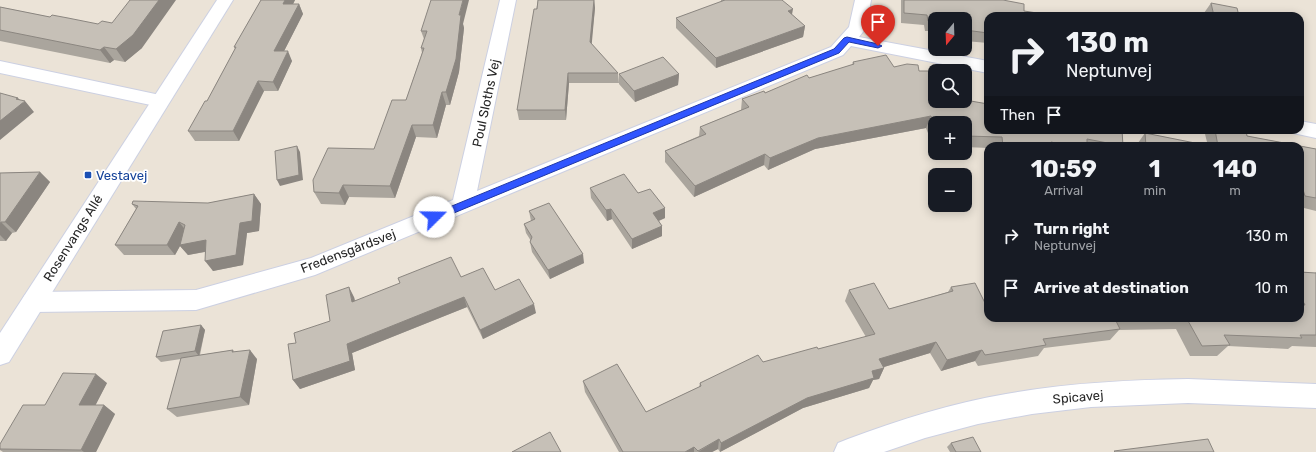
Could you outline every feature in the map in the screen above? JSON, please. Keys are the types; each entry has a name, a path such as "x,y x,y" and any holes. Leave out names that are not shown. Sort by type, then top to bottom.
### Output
{"street":[{"name":"Rosenvangs Allé","path":"0,354 225,0"},
{"name":"Poul Sloths Vej","path":"463,205 508,0"},
{"name":"Fredensgårdsvej","path":"33,302 196,300 315,266 837,51 857,28 863,0"},
{"path":"847,40 984,66"},
{"path":"0,67 160,101"},
{"path":"1304,129 1316,131"},
{"name":"Spicavej","path":"848,452 885,438 973,412 1058,398 1155,391 1246,392 1316,396"}],"building":[{"path":"130,0 159,0 133,35 116,49 104,47 100,50 0,30 0,7 50,17 52,15 98,24 102,21 112,23"},
{"path":"261,0 285,0 283,4 299,4 274,51 288,51 273,82 258,81 233,131 188,131 205,101 207,101 236,47 234,47"},
{"path":"431,0 463,0 459,15 461,15 456,59 446,92 442,92 433,125 412,125 390,186 343,185 339,193 314,192 313,180 328,148 374,149 392,100 406,100 424,48 421,48 427,31 421,31"},
{"path":"538,0 594,0 590,42 618,73 568,73 565,110 517,110 534,9 537,9"},
{"path":"725,0 782,0 793,9 788,11 805,26 716,58 676,18"},
{"path":"904,0 1003,0 1024,4 1024,11 1030,12 984,12 984,32 972,31 972,12 928,12 928,21 927,15 904,13"},
{"path":"1211,3 1237,8 1238,12 1213,12"},
{"path":"886,55 894,67 907,64 918,65 919,71 928,71 928,108 972,108 972,101 984,103 984,134 1122,134 1123,142 1102,142 1087,139 1087,142 1003,142 1002,137 972,136 972,116 928,116 818,138 770,158 765,154 695,186 665,151 706,134 700,127 749,107 742,99 764,91 765,93 807,75 809,78 854,64 853,62"},
{"path":"663,57 679,74 634,91 619,74"},
{"path":"0,93 25,101 0,121"},
{"path":"1145,134 1190,142 1146,142"},
{"path":"1216,134 1247,134 1247,136 1279,142 1217,142"},
{"path":"297,146 299,175 277,180 275,151"},
{"path":"1304,147 1316,149 1316,198 1305,196"},
{"path":"40,172 5,222 1,222 0,224 0,173"},
{"path":"624,174 638,193 650,189 665,208 653,213 662,226 632,239 611,209 606,210 590,188"},
{"path":"254,194 252,221 240,223 236,255 205,261 206,240 180,245 185,225 179,222 167,245 115,245 138,206 132,204 133,201 208,203"},
{"path":"549,203 583,254 548,270 530,242 532,237 524,224 535,219 529,211"},
{"path":"451,257 461,277 483,268 495,290 519,279 534,304 480,330 464,297 347,344 350,361 293,380 288,344 296,343 294,333 330,321 326,295 349,287 352,302 400,283 398,278"},
{"path":"1304,272 1316,273 1316,335 1300,335 1302,338 1224,335 1230,345 1202,346 1189,322 1304,322"},
{"path":"874,283 889,309 953,291 951,287 975,283 984,301 984,322 1116,322 1120,329 1043,339 1046,345 985,355 982,350 947,360 936,342 879,359 884,368 872,371 874,378 807,398 721,443 719,439 698,451 694,447 685,452 623,452 583,381 617,364 646,412 701,386 700,383 758,355 763,362 817,347 818,349 875,334 849,290"},
{"path":"201,325 195,351 156,357 163,331"},
{"path":"233,350 232,352 250,350 240,397 167,409 181,358"},
{"path":"63,373 96,374 79,405 104,405 81,450 0,449 0,444 23,405 45,405"},
{"path":"550,432 561,452 512,452"},
{"path":"973,437 981,452 956,452 951,443"},
{"path":"1208,439 1214,452 1114,451"}],"place":[{"name":"Vestavej","path":"88,175"}],"route":[{"path":"434,217 837,51 847,40 878,46"}]}
